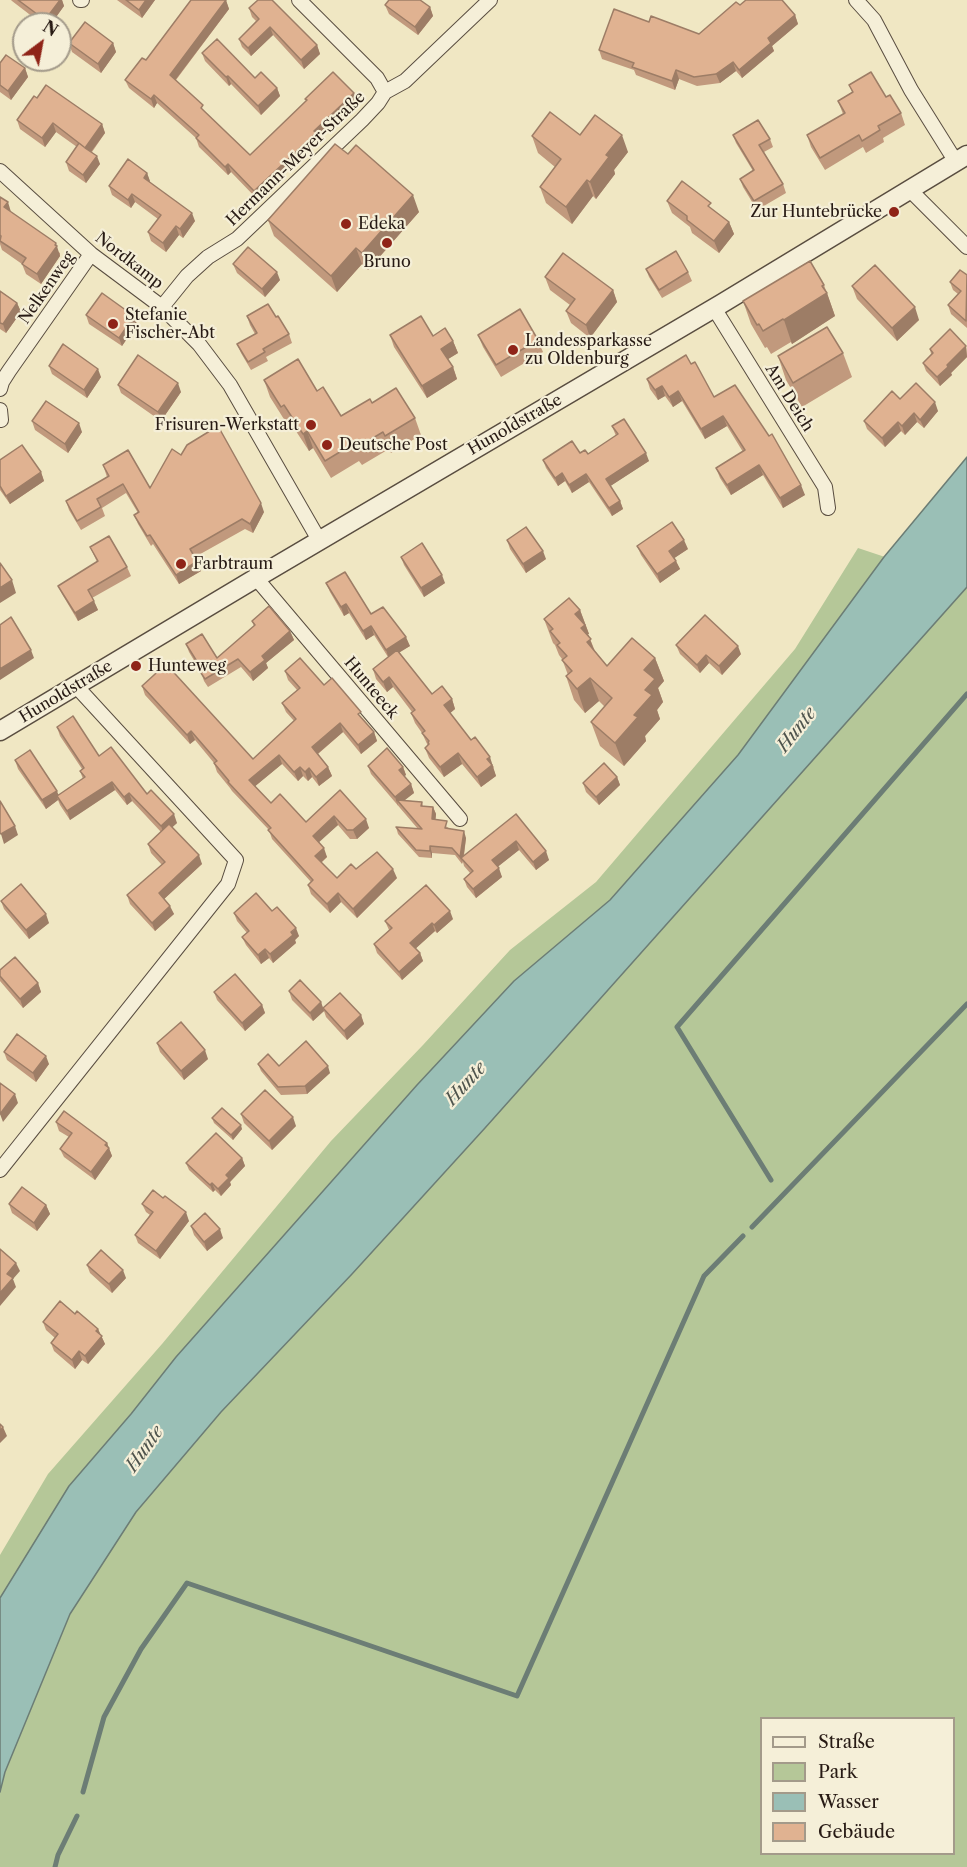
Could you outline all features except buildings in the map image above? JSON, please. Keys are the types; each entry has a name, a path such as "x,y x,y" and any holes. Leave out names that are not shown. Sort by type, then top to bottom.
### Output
{"street":[{"name":"Hermann-Meyer-Straße","path":"162,307 187,276 208,257 237,239 362,120 385,92 377,78 299,0"},
{"path":"385,92 405,81 490,0"},
{"path":"856,0 874,20 911,90 962,159"},
{"name":"Hunoldstraße","path":"0,731 962,159"},
{"name":"Nordkamp","path":"0,171 91,254 162,307 199,344 230,385 319,540"},
{"path":"910,190 967,247"},
{"name":"Nelkenweg","path":"0,389 5,368 91,254"},
{"name":"Am Deich","path":"714,308 825,487 828,508"},
{"name":"Hunteeck","path":"256,578 460,819"},
{"path":"0,1170 228,885 236,860 76,686"}],"green space":[{"path":"858,548 885,557 738,755 610,900 514,981 417,1085 176,1357 32,1548 0,1598 0,1555 48,1474 162,1344 331,1141 510,950 596,882 795,649"},
{"path":"967,587 967,1867 0,1867 0,1792 5,1772 70,1614 136,1512 221,1412 352,1274"}],"water":[{"name":"Hunte","path":"967,457 967,587 485,1128 352,1274 221,1412 136,1512 70,1614 5,1772 0,1792 0,1598 69,1486 176,1357 417,1085 514,981 610,900 738,755 884,557"}],"waterway":[{"path":"771,1180 677,1027 967,694"},
{"path":"752,1227 967,1004"},
{"path":"83,1792 104,1717 141,1649 187,1583 517,1696 704,1276 743,1236"},
{"path":"55,1867 58,1855 77,1816"}],"place":[{"name":"Zur Huntebrücke","path":"894,212"},
{"name":"Edeka","path":"346,224"},
{"name":"Bruno","path":"387,243"},
{"name":"Stefanie Fischer-Abt","path":"113,324"},
{"name":"Landessparkasse zu Oldenburg","path":"513,350"},
{"name":"Frisuren-Werkstatt","path":"311,425"},
{"name":"Deutsche Post","path":"327,445"},
{"name":"Farbtraum","path":"181,564"},
{"name":"Hunteweg","path":"136,666"}]}
